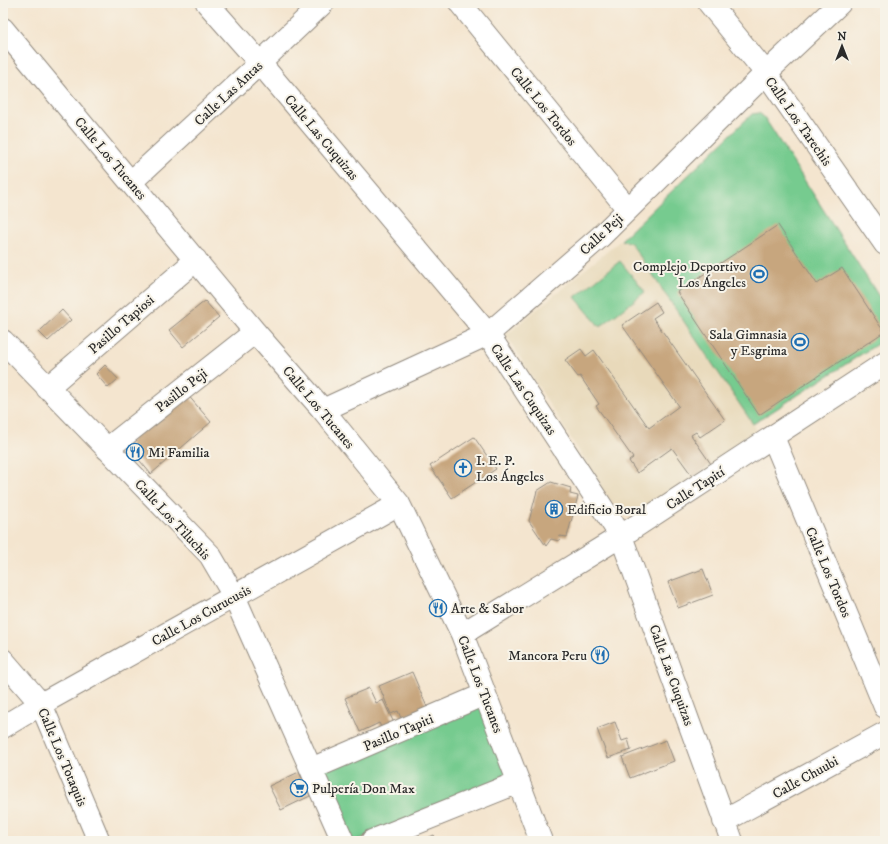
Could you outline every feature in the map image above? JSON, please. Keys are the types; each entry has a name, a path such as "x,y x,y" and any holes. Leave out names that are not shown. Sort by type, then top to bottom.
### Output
{"street":[{"name":"Calle Las Cuquizas","path":"207,3 488,334 622,536 732,841"},
{"name":"Calle Las Antas","path":"131,182 260,64 323,3"},
{"name":"Calle Los Tordos","path":"460,3 628,209"},
{"name":"Calle Los Tarechis","path":"709,3 766,73 885,244"},
{"name":"Calle Peji","path":"323,410 488,334 600,237 766,73 840,3"},
{"name":"Calle Los Tucanes","path":"3,29 255,332 323,410 399,504 462,634 541,841"},
{"name":"Pasillo Tapiosi","path":"47,388 196,260"},
{"name":"Pasillo Peji","path":"107,449 255,332"},
{"name":"Calle Los Tiluchis","path":"3,341 210,555 234,596 343,841"},
{"name":"Calle Tapití","path":"462,634 622,536 885,363"},
{"name":"Calle Los Tordos","path":"773,437 885,707"},
{"name":"Calle Los Curucusis","path":"3,727 41,704 399,504"},
{"name":"Calle Los Totaquis","path":"3,660 41,704 99,841"},
{"name":"Pasillo Tapiti","path":"311,769 485,694"},
{"name":"Calle Chuubi","path":"724,821 885,733"},
{"path":"372,841 519,782"}],"shaded area":[{"path":"621,240 631,242 755,429 755,435 751,441 639,516 613,505 506,335"}],"green space":[{"name":"Complejo Deportivo Los Ángeles","path":"759,113 764,117 885,306 885,339 753,424 631,243 621,240 752,114"},
{"path":"620,261 645,292 600,327 575,297"},
{"path":"481,703 509,778 355,841 351,841 323,769"}],"building":[{"path":"778,225 817,284 842,268 884,332 759,415 677,292"},
{"path":"205,301 219,317 183,347 169,330"},
{"path":"656,302 662,312 653,318 725,420 700,437 696,432 691,435 711,464 693,477 672,448 637,473 629,461 633,458 596,406 599,404 580,376 578,377 565,360 581,349 586,356 594,350 649,428 679,406 622,325"},
{"path":"62,310 71,320 48,341 39,332"},
{"path":"105,365 118,379 108,388 96,374"},
{"path":"186,393 211,422 151,474 129,448 133,437"},
{"name":"I. E. P. Los Ángeles","path":"474,437 496,469 452,498 430,466"},
{"name":"Edificio Boral","path":"551,482 571,488 570,494 578,496 567,537 560,536 559,541 551,539 546,546 529,521 537,491"},
{"path":"703,569 713,595 678,608 668,582"},
{"path":"412,672 427,707 401,718 398,711 391,714 379,686"},
{"path":"369,688 376,703 383,700 394,723 382,729 379,723 360,732 345,698"},
{"path":"615,722 622,741 628,739 631,750 608,758 597,729"},
{"path":"666,740 674,761 630,778 622,757"},
{"path":"299,772 310,796 281,810 269,786"},
{"path":"434,835 437,841 421,841"}],"place":[{"name":"Complejo Deportivo Los Ángeles","path":"759,274"},
{"name":"Sala Gimnasia y Esgrima","path":"800,342"},
{"name":"Mi Familia","path":"135,452"},
{"name":"I. E. P. Los Ángeles","path":"463,468"},
{"name":"Edificio Boral","path":"554,509"},
{"name":"Arte & Sabor","path":"438,608"},
{"name":"Mancora Peru","path":"600,655"},
{"name":"Pulpería Don Max","path":"299,788"}]}
